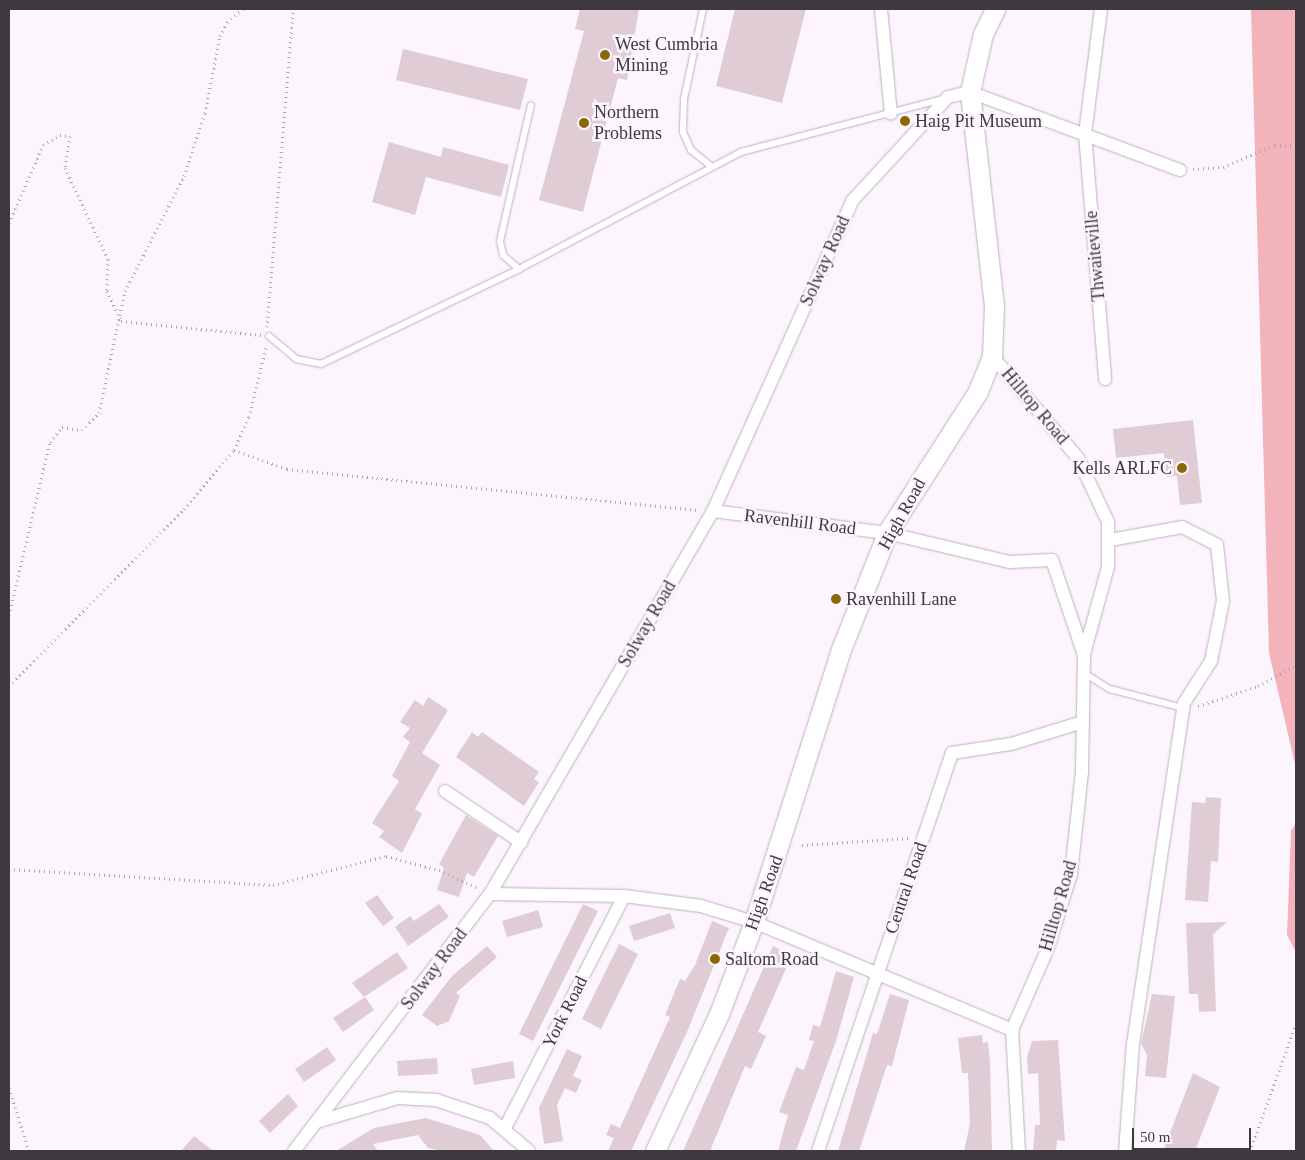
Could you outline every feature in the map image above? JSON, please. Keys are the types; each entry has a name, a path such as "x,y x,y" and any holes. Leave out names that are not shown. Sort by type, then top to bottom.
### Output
{"street":[{"path":"881,9 891,114"},
{"name":"High Road","path":"655,1151 719,1014 754,922 840,652 887,533 978,391 992,356 994,306 970,92 983,34 995,9"},
{"name":"Thwaiteville","path":"1101,9 1085,134 1105,379"},
{"path":"948,97 970,92 1180,170"},
{"name":"Solway Road","path":"294,1151 320,1121 490,894 713,511 852,201 948,97"},
{"name":"Hilltop Road","path":"992,356 1078,458 1100,500 1110,540 1108,567 1084,655 1083,722 1071,874 1048,948 1012,1030 1019,1151"},
{"name":"Ravenhill Road","path":"713,511 887,533"},
{"path":"1110,540 1182,527 1217,545 1223,601 1211,661 1182,710 1133,1043 1125,1151"},
{"name":"Hilltop Road","path":"887,533 1010,562 1052,560 1084,655"},
{"name":"Central Road","path":"818,1151 952,753 1011,744 1083,722"},
{"path":"445,791 521,842"},
{"path":"490,894 624,896 701,906 754,922 1012,1030"},
{"name":"York Road","path":"505,1128 624,896"},
{"path":"320,1121 376,1102 418,1098 456,1103 505,1128 529,1151"}],"lane":[{"path":"703,9 684,99 683,132 691,150 711,166"},
{"path":"269,336 296,359 321,364 519,269 711,166 741,152 891,114 948,97"},
{"path":"519,269 502,255 500,241 531,105"},
{"path":"1083,672 1110,689 1182,710"}],"path":[{"path":"9,615 50,442 62,427 82,430 95,422 121,322 125,291 135,266 167,214 191,154 205,113 214,49 227,22 243,9"},
{"path":"9,686 184,509 234,450 249,417 269,336 265,307 293,9"},
{"path":"9,223 43,145 60,135 70,136 65,168 108,259 107,291 121,322"},
{"path":"1180,170 1223,166 1275,145 1296,146"},
{"path":"121,322 269,336"},
{"path":"234,450 287,469 713,511"},
{"path":"1182,710 1258,686 1296,665"},
{"path":"802,845 909,838"},
{"path":"9,868 273,885 386,856 439,870 490,894"},
{"path":"1250,1151 1296,1024"},
{"path":"9,1088 29,1151"}],"shaded area":[{"path":"1251,9 1296,9 1296,768 1269,653"},
{"path":"1296,824 1296,952 1287,935 1291,830"}],"building":[{"path":"580,9 639,9 627,80 618,78 583,212 539,200 584,31 575,29"},
{"path":"735,9 806,9 782,103 716,86"},
{"path":"403,49 528,79 520,110 396,80"},
{"path":"389,142 441,157 443,147 509,165 501,197 426,177 415,215 372,202"},
{"name":"Kells ARLFC","path":"1193,420 1202,503 1180,505 1177,476 1167,477 1164,453 1116,458 1113,429"},
{"path":"428,697 448,710 422,753 440,765 415,809 422,814 402,853 379,837 384,831 372,823 399,781 392,776 410,742 403,737 410,728 400,722 415,700 423,706"},
{"path":"472,732 478,737 482,732 539,772 534,779 539,782 524,806 456,757"},
{"path":"1206,797 1221,798 1218,862 1211,861 1208,902 1185,900 1192,802 1205,803"},
{"path":"466,815 498,836 474,877 467,873 459,897 437,890 444,868 439,864"},
{"path":"377,895 394,918 383,926 365,903"},
{"path":"439,904 449,917 408,946 395,927 410,916 414,921"},
{"path":"583,904 598,911 533,1041 519,1034"},
{"path":"538,910 543,927 507,937 502,921"},
{"path":"670,913 675,928 634,941 629,926"},
{"path":"712,921 729,928 687,1032 631,1151 608,1151 614,1138 606,1135 611,1124 620,1128 670,1017 665,1015 680,979 685,981 695,965"},
{"path":"1227,922 1213,934 1216,1011 1199,1012 1198,994 1189,994 1186,923"},
{"path":"619,944 638,954 601,1029 582,1019"},
{"path":"487,946 497,957 456,993 460,996 449,1021 437,1026 422,1015 452,976"},
{"path":"773,946 792,955 758,1032 766,1036 751,1069 745,1066 710,1151 683,1151"},
{"path":"397,952 408,968 364,997 352,983"},
{"path":"836,971 854,977 836,1041 796,1151 778,1151 788,1115 779,1112 796,1067 804,1070 814,1041 809,1040 813,1025 820,1027"},
{"path":"890,994 909,1000 892,1066 887,1065 859,1151 838,1151 873,1033 877,1034"},
{"path":"1152,994 1175,996 1166,1078 1145,1076 1147,1055 1141,1044"},
{"path":"365,997 374,1010 343,1032 333,1018"},
{"path":"982,1035 983,1043 988,1042 990,1062 992,1151 964,1151 970,1124 968,1073 962,1073 958,1038"},
{"path":"1058,1040 1065,1141 1057,1140 1056,1151 1033,1151 1035,1125 1040,1125 1038,1073 1028,1074 1027,1057 1032,1041"},
{"path":"327,1047 336,1060 304,1082 295,1069"},
{"path":"567,1049 582,1056 573,1076 582,1080 576,1093 565,1088 557,1105 563,1141 544,1144 539,1108"},
{"path":"437,1058 438,1074 398,1076 397,1061"},
{"path":"513,1061 515,1078 474,1085 471,1069"},
{"path":"1193,1073 1220,1087 1195,1151 1163,1151"},
{"path":"288,1094 298,1106 270,1133 259,1121"},
{"path":"426,1118 480,1135 494,1151 444,1151 428,1148 418,1135 373,1144 378,1151 336,1151 374,1128"},
{"path":"194,1136 213,1151 181,1151"}],"place":[{"name":"West Cumbria Mining","path":"605,55"},
{"name":"Haig Pit Museum","path":"905,121"},
{"name":"Northern Problems","path":"584,123"},
{"name":"Kells ARLFC","path":"1182,468"},
{"name":"Ravenhill Lane","path":"836,599"},
{"name":"Saltom Road","path":"715,959"}]}
